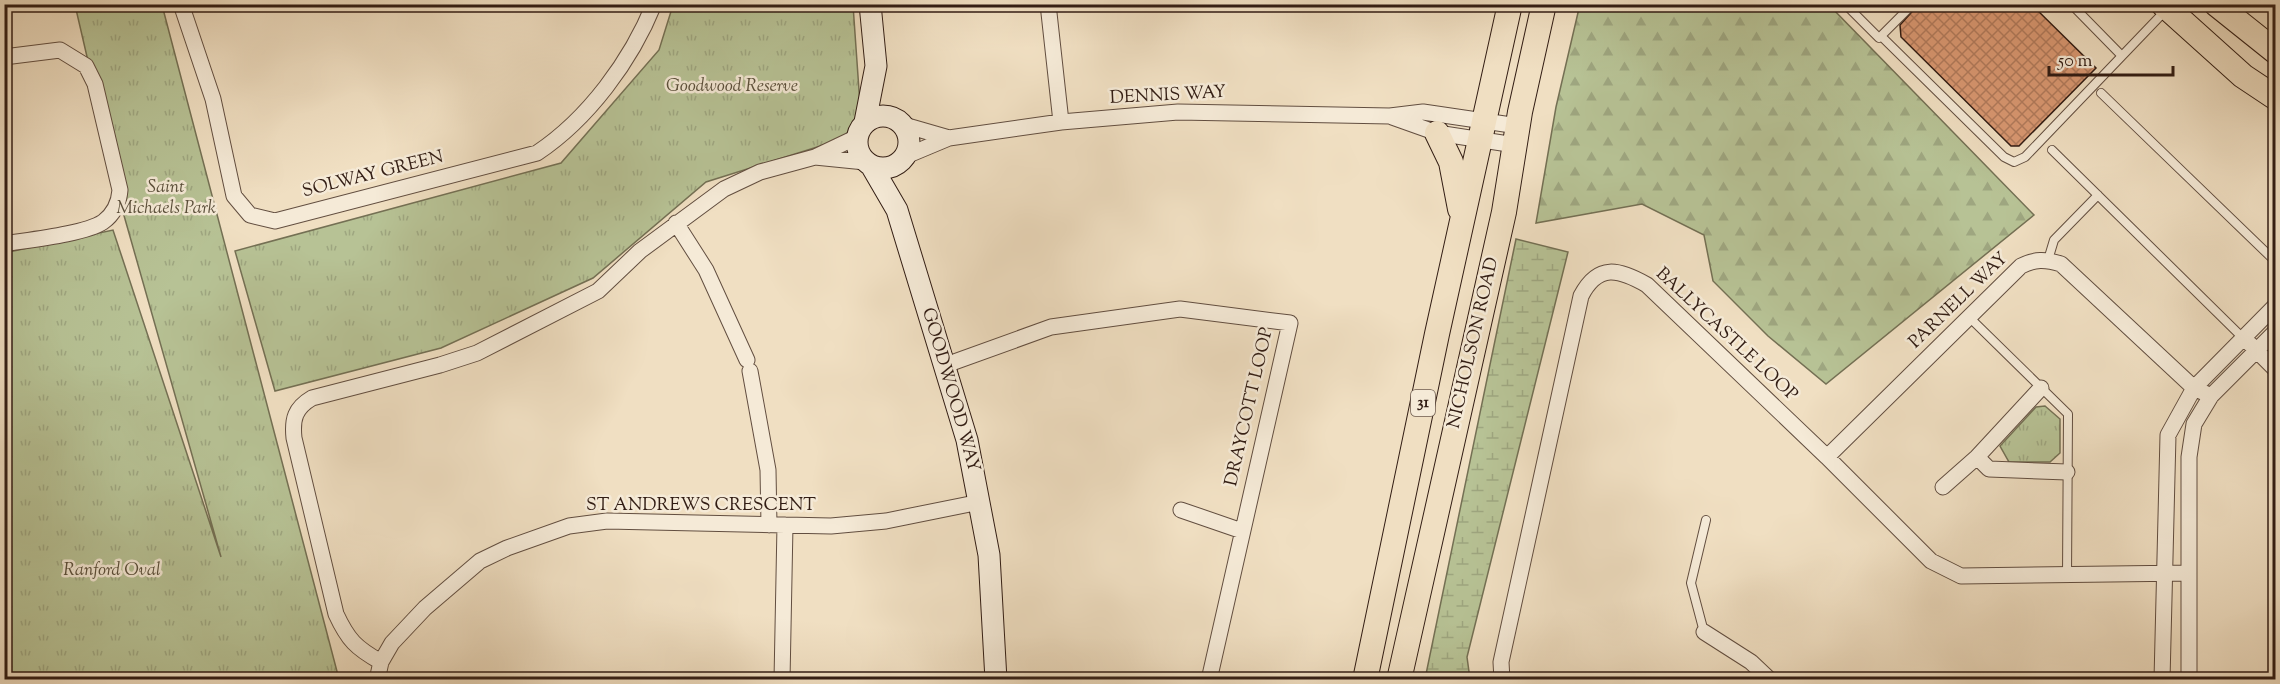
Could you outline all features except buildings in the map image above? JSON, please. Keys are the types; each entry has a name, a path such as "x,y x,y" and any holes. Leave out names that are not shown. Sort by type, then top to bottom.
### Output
{"main road":[{"name":"NICHOLSON ROAD","path":"1365,680 1510,4"},
{"name":"NICHOLSON ROAD","path":"1399,680 1504,212 1544,4"},
{"path":"2216,4 2276,52"},
{"path":"2165,7 2243,76 2276,98"},
{"path":"1437,134 1451,162 1462,224"}],"street":[{"name":"SOLWAY GREEN","path":"181,4 213,99 234,195 250,215 275,221 537,153 559,139 603,90 642,32 654,4"},
{"name":"GOODWOOD WAY","path":"870,4 876,66 910,139 903,160 897,210"},
{"path":"1048,4 1061,122"},
{"path":"4,57 60,50 86,66 95,84 120,190 119,202 102,223 84,229 4,244"},
{"name":"GOODWOOD WAY","path":"876,66 861,130 859,155 869,164 897,210 967,441 989,555 996,680"},
{"name":"DENNIS WAY","path":"903,160 949,138 1061,122 1178,112 1390,116 1423,112 1483,130 1517,136"},
{"path":"381,662 362,651 347,637 336,614 294,438 295,413 302,404 312,398 477,353 598,291 640,252 724,189 760,172 815,157 861,130 876,116 885,115 901,122"},
{"name":"DENNIS WAY","path":"1390,116 1437,134 1483,130 1517,136"},
{"name":"DENNIS WAY","path":"901,122 949,138"},
{"path":"815,157 869,164 887,169 903,160"},
{"path":"676,223 690,241 706,270 748,366 768,470 769,525"},
{"name":"PARNELL WAY","path":"1827,457 2021,266 2033,260 2048,260"},
{"path":"2048,260 2061,264 2194,388 2211,396"},
{"name":"BALLYCASTLE LOOP","path":"1502,680 1501,662 1581,296 1588,282 1599,274 1615,271 1647,285 1827,457 1931,561 1961,576 2189,573"},
{"path":"2162,680 2168,435 2194,388 2276,305"},
{"name":"DRAYCOTT LOOP","path":"944,366 1051,327 1180,309 1290,323 1209,680"},
{"path":"2189,680 2191,446 2194,424 2211,396 2276,331"},
{"path":"2243,338 2276,370"},
{"path":"1943,487 1977,457 2041,388"},
{"path":"1977,457 1989,469 2067,472"},
{"name":"ST ANDREWS CRESCENT","path":"377,680 381,662 392,643 447,589 480,561 517,544 569,526 607,521 831,526 886,521 980,502"},
{"path":"1180,510 1242,531"},
{"path":"782,680 785,525"},
{"path":"1704,632 1752,662 1770,680"}],"lane":[{"path":"1845,4 1879,38 1881,36 2004,157 2014,162 2025,157 2122,56 2165,7"},
{"path":"1881,36 1912,4"},
{"path":"2072,4 2122,56"},
{"path":"2101,93 2276,262"},
{"path":"2052,150 2243,338"},
{"path":"2048,260 2054,240 2098,195"},
{"path":"1969,317 2068,414 2067,576"},
{"path":"1704,632 1691,583 1706,520"}],"green space":[{"path":"1580,4 1829,5 2034,215 1826,384 1768,336 1713,281 1704,235 1642,204 1536,223 1556,107"},
{"path":"75,5 162,5 339,679 5,679 4,253 113,230 221,557 123,212"},
{"name":"Goodwood Reserve","path":"673,5 853,5 862,133 706,182 593,278 441,348 275,391 235,251 561,163 659,50"},
{"path":"1516,239 1568,252 1467,657 1470,679 1425,679"},
{"path":"2045,406 2060,419 2060,453 2050,462 2009,462 2000,446 2036,407"}],"park label":[{"name":"Saint Michaels Park","path":"166,198"},
{"name":"Ranford Oval","path":"112,571"}]}
